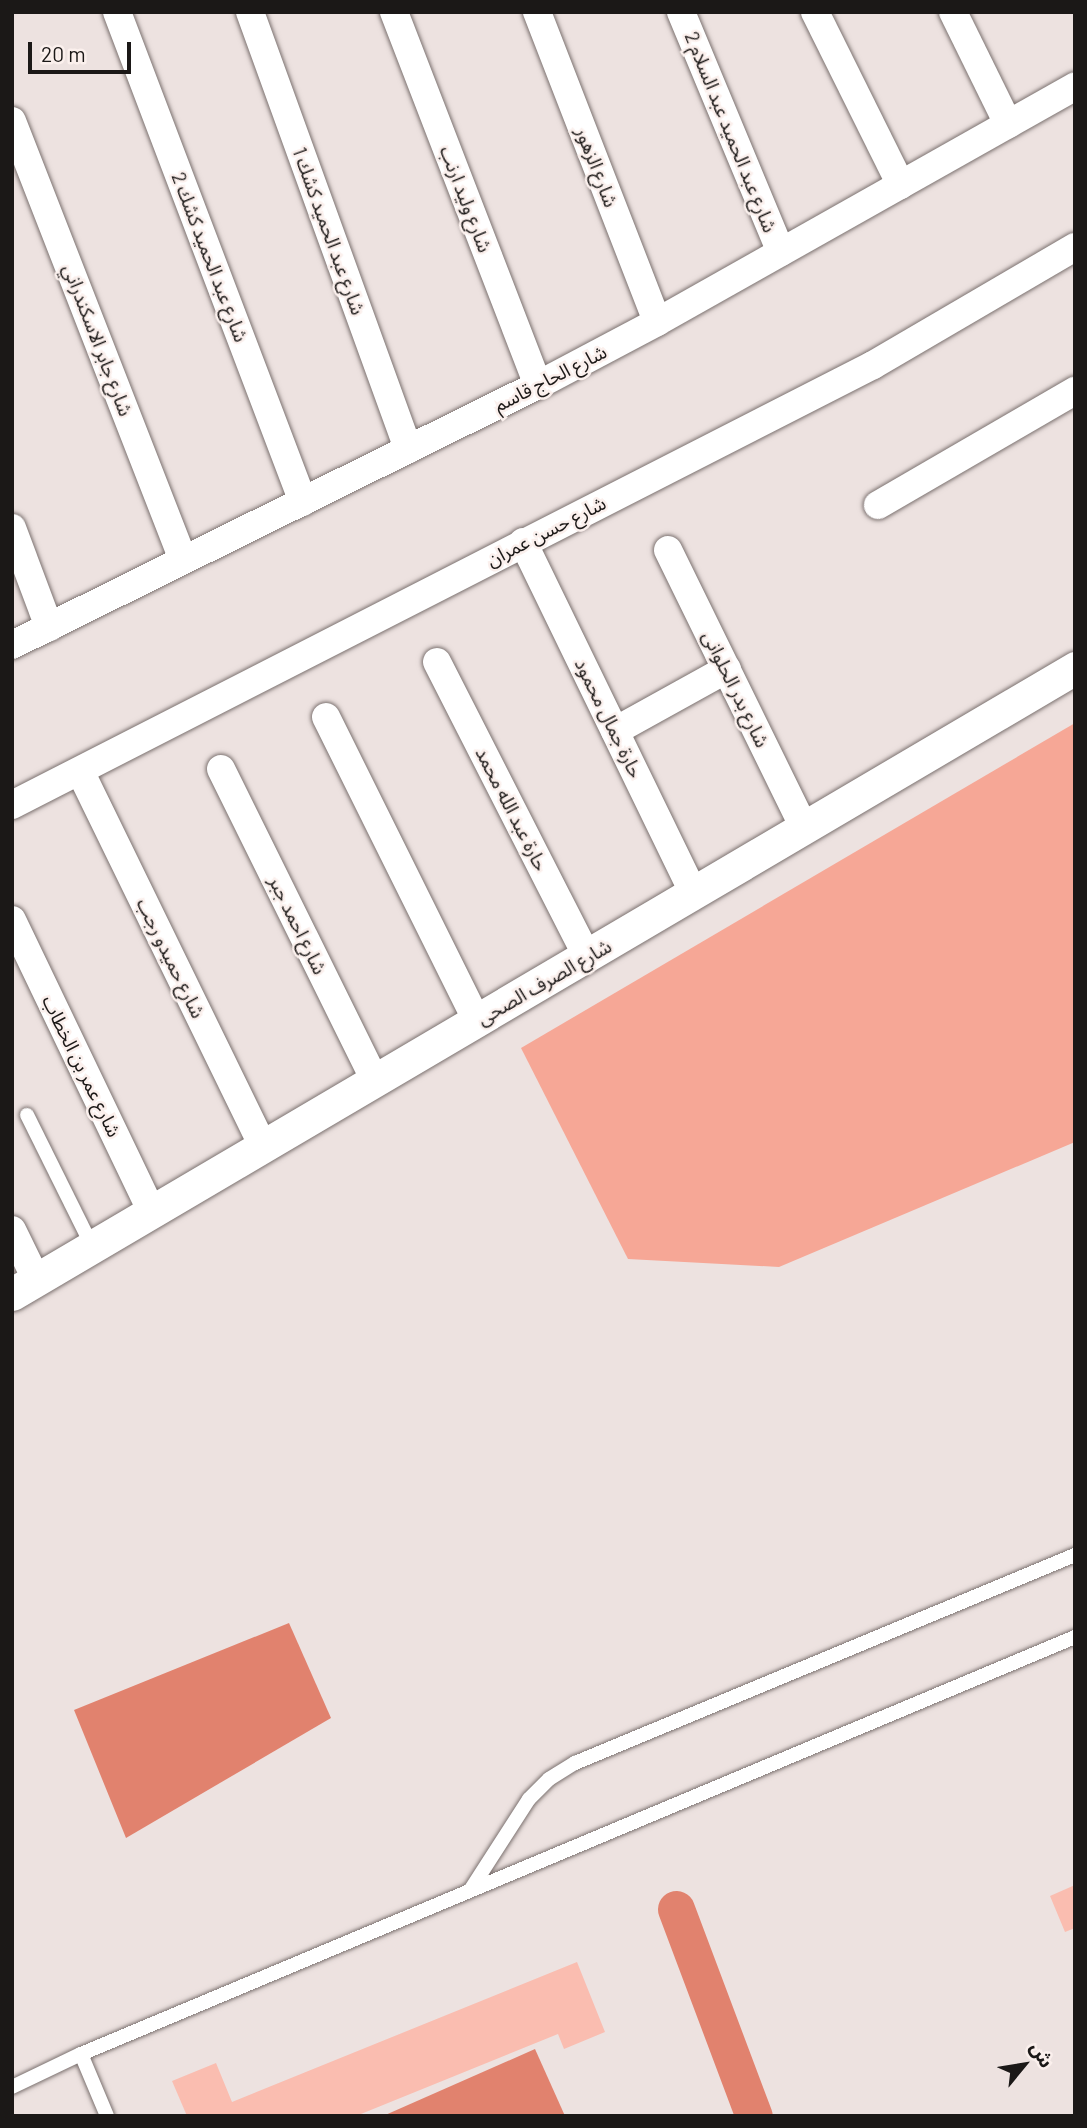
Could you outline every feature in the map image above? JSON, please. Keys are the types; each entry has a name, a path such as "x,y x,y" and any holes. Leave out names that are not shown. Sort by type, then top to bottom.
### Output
{"street":[{"name":"شارع عبد الحميد كشك 2","path":"117,12 303,502"},
{"name":"شارع عبد الحميد كشك 1","path":"250,12 408,449"},
{"name":"شارع وليد ارنب","path":"394,12 538,385"},
{"name":"شارع الزهور","path":"537,12 657,322"},
{"name":"شارع عبد الحميد عبد السلام 2","path":"681,12 781,252"},
{"path":"816,12 901,184"},
{"path":"953,12 1008,124"},
{"name":"شارع الحاج قاسم","path":"12,645 538,385 657,322 1075,86"},
{"name":"شارع جابر الاسكندراني","path":"12,121 183,560"},
{"name":"شارع حسن عمران","path":"12,805 873,365 1075,247"},
{"path":"878,505 1075,391"},
{"path":"12,528 49,627"},
{"name":"حارة جمال محمود","path":"523,542 694,894"},
{"name":"شارع بدر الحلوانى","path":"668,550 804,828"},
{"name":"حارة عبد الله محمد","path":"437,662 587,957"},
{"name":"شارع الصرف الصحى","path":"24,1287 1075,668"},
{"path":"615,731 727,669"},
{"path":"326,717 477,1021"},
{"name":"شارع احمد جبر","path":"221,769 375,1080"},
{"name":"شارع حميدو رجب","path":"80,771 262,1146"},
{"name":"شارع عمر بن الخطاب","path":"12,920 152,1212"},
{"path":"12,1230 24,1287"}],"lane":[{"path":"27,1115 92,1246"},
{"path":"471,1889 528,1799 549,1779 575,1763 1075,1555"},
{"path":"12,2087 81,2054 1075,1637"},
{"path":"81,2054 107,2116"}],"shaded area":[{"path":"1075,723 1075,1142 779,1267 628,1259 521,1048"},
{"path":"289,1623 331,1718 126,1838 74,1710"},
{"path":"535,2049 565,2116 383,2116"}],"building":[{"path":"1075,1885 1075,1928 1065,1932 1050,1896"},
{"path":"577,1962 605,2032 564,2049 558,2034 356,2116 187,2116 172,2081 216,2063 232,2102"}],"waterway":[{"path":"676,1909 754,2116"}]}
